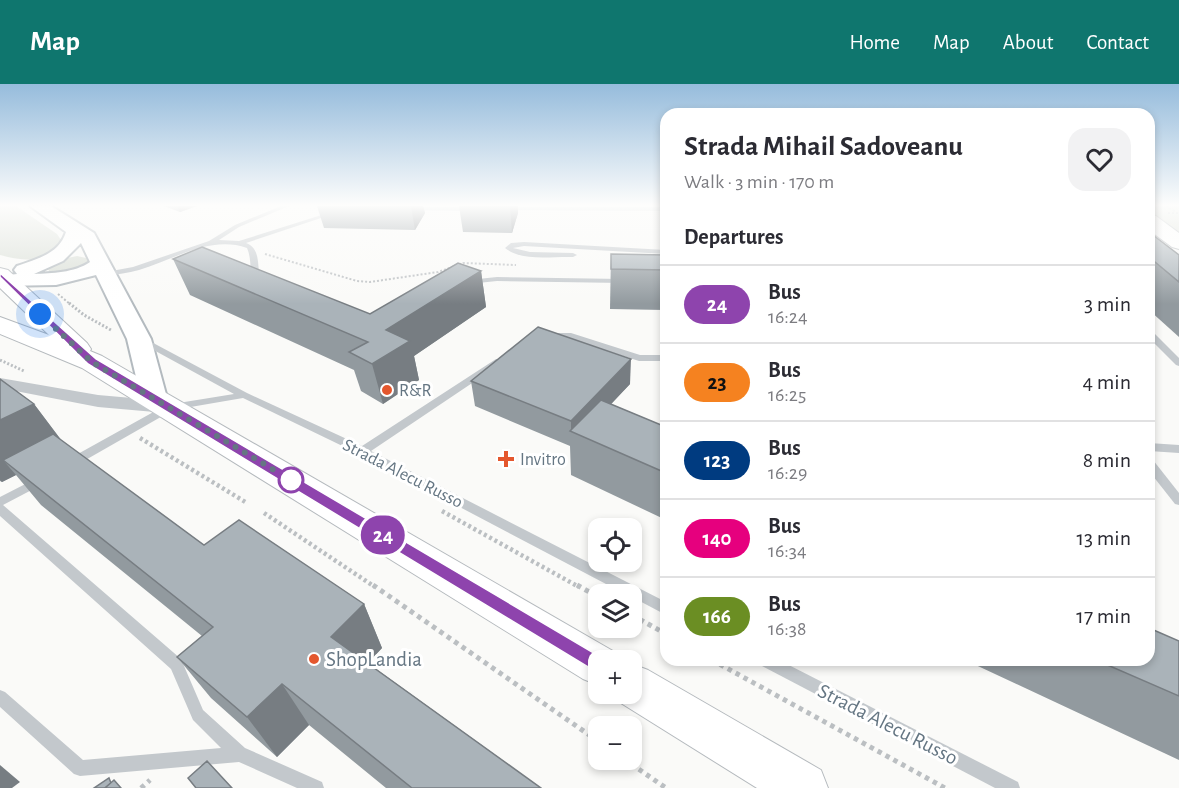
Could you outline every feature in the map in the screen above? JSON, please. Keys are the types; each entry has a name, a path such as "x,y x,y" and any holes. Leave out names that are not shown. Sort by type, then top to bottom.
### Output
{"main road":[{"path":"58,257 74,239"},
{"path":"88,239 139,339 162,403"},
{"path":"1,278 58,257 84,253 100,265"},
{"path":"1,278 76,275 100,265"},
{"path":"1,278 92,362"},
{"path":"0,325 92,362 588,659"},
{"path":"642,691 803,788"}],"street":[{"path":"0,383 98,401 162,403"}],"lane":[{"path":"100,265 135,269 216,239"},
{"path":"239,243 253,239"},
{"path":"211,242 247,245 253,251 255,276 266,288"},
{"path":"573,255 526,253 511,250 510,246 524,244 660,251"},
{"path":"456,288 478,280 496,279 632,281"},
{"path":"537,338 571,336 639,358 660,358"},
{"name":"Strada Alecu Russo","path":"139,339 244,395 363,451 660,606"},
{"path":"1155,339 1179,363"},
{"path":"363,451 506,356"},
{"path":"0,502 54,472 162,403 244,395"},
{"path":"1155,447 1179,449"},
{"path":"1155,471 1179,501"},
{"path":"0,509 176,664 198,715 239,754 313,787"},
{"name":"Strada Alecu Russo","path":"777,666 1012,788"},
{"path":"0,698 80,768 239,754"}],"path":[{"path":"253,251 357,281 370,282 438,272 463,263 521,265 526,253"},
{"path":"231,493 247,502"},
{"path":"431,505 588,591"},
{"path":"264,513 588,734"},
{"path":"642,621 660,631"},
{"path":"723,666 945,788"},
{"path":"640,770 666,788"}],"shaded area":[{"path":"0,239 61,240 57,249 44,258 26,260 0,255"},
{"path":"77,256 86,258 91,267 51,274 46,266 63,259"}],"building":[{"path":"1155,239 1179,255 1179,282 1155,262"},
{"path":"202,247 370,314 458,263 481,271 386,330 410,341 372,364 349,352 368,342 173,259"},
{"path":"611,254 660,255 660,270 611,269"},
{"path":"538,327 631,359 571,421 471,381"},
{"path":"0,379 34,404 0,420"},
{"path":"601,400 660,425 660,470 570,431"},
{"path":"53,434 204,545 239,520 364,604 331,637 541,788 412,788 282,684 247,717 177,657 213,627 3,460"},
{"path":"1155,631 1179,641 1179,696 1110,666 1155,666"},
{"path":"207,761 232,788 196,788 188,778"},
{"path":"109,778 111,783 105,788 94,788"},
{"path":"114,780 121,788 105,788"}],"bus line":[{"name":"24","path":"0,275 92,362 588,659"}],"place":[{"name":"R&R","path":"387,390"},
{"name":"Invitro","path":"506,459"},
{"name":"ShopLandia","path":"314,659"}],"route":[{"path":"40,314 92,362 291,480"}]}
